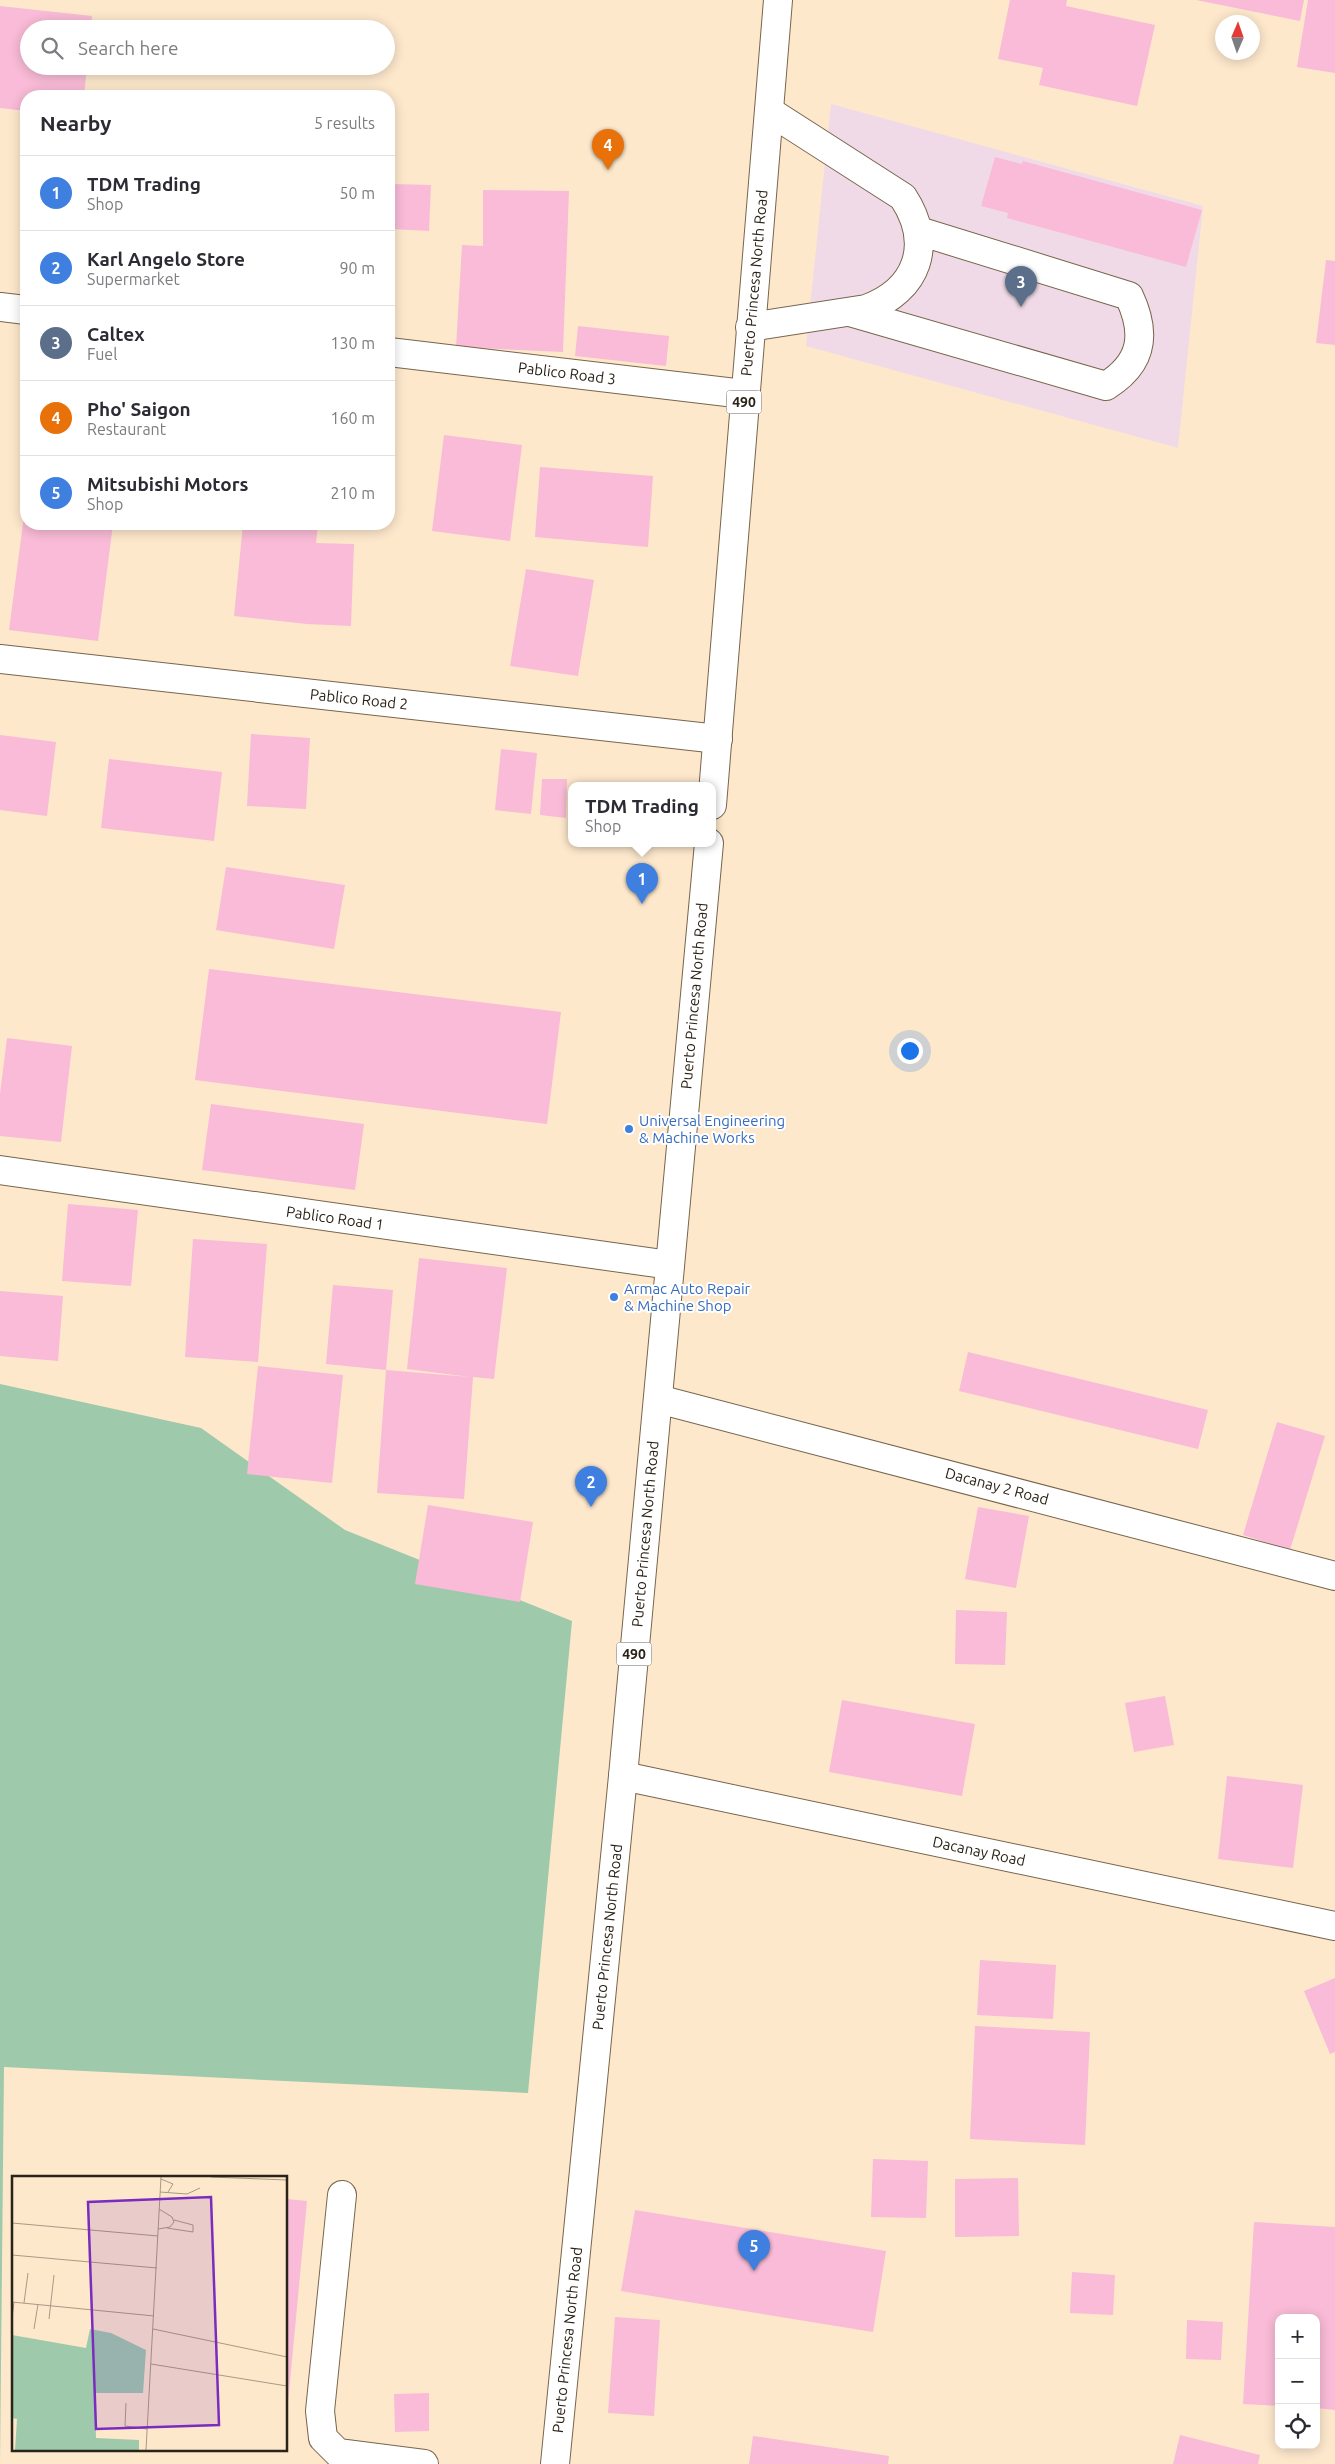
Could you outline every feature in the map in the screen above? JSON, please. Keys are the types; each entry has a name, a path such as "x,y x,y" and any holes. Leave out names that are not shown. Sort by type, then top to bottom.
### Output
{"street":[{"name":"Puerto Princesa North Road","path":"714,782 744,394 778,0"},
{"path":"750,327 850,312 881,304 895,295 906,283 914,268 919,250 919,231 914,213 903,197 769,111"},
{"path":"850,312 1106,386 1120,378 1130,366 1137,351 1141,332 1137,313 1129,296 919,231"},
{"path":"0,307 20,309"},
{"name":"Pablico Road 3","path":"395,353 744,394"},
{"name":"Pablico Road 2","path":"0,659 718,739"},
{"name":"Puerto Princesa North Road","path":"554,2464 623,1776 708,847"},
{"name":"Pablico Road 1","path":"0,1170 670,1265"},
{"name":"Dacanay 2 Road","path":"658,1399 1335,1576"},
{"name":"Dacanay Road","path":"623,1776 1335,1926"},
{"path":"342,2195 320,2411 323,2438 338,2453 424,2464"}],"shaded area":[{"path":"831,104 1203,206 1178,448 806,346"}],"green space":[{"path":"0,1384 201,1428 345,1530 572,1621 528,2093 4,2067 0,2464"}],"building":[{"path":"1010,0 1067,0 1066,6 1155,25 1137,106 1039,85 1043,68 998,59"},
{"path":"1196,0 1304,0 1300,21"},
{"path":"1308,0 1335,0 1335,73 1297,67"},
{"path":"0,6 92,16 92,20 20,20 20,75 86,75 85,90 20,90 20,110 0,108"},
{"path":"995,157 1022,164 1023,161 1202,210 1186,267 1007,218 1008,213 981,206"},
{"path":"395,184 431,185 429,231 395,229"},
{"path":"483,190 569,191 563,352 456,347 462,245 483,246"},
{"path":"1326,260 1335,261 1335,345 1316,343"},
{"path":"578,326 669,336 666,366 575,356"},
{"path":"444,435 522,445 510,541 432,531"},
{"path":"540,467 653,476 648,547 535,537"},
{"path":"22,530 112,530 98,641 9,630"},
{"path":"242,530 317,530 316,543 354,544 351,626 307,624 234,616"},
{"path":"526,569 594,580 578,676 510,666"},
{"path":"251,734 310,738 306,809 247,806"},
{"path":"0,735 56,742 47,816 0,810"},
{"path":"501,749 537,753 531,814 495,810"},
{"path":"109,759 222,772 214,841 101,828"},
{"path":"542,779 567,779 566,818 540,815"},
{"path":"226,867 345,885 334,949 216,930"},
{"path":"209,969 561,1012 547,1124 195,1080"},
{"path":"7,1038 72,1046 61,1142 0,1136 0,1094"},
{"path":"211,1104 364,1124 355,1190 202,1170"},
{"path":"68,1204 138,1210 131,1286 62,1281"},
{"path":"193,1239 267,1244 258,1362 185,1357"},
{"path":"419,1258 507,1268 494,1379 473,1377 464,1499 377,1493 386,1370 470,1377 407,1369"},
{"path":"333,1285 393,1290 386,1370 326,1364"},
{"path":"0,1291 63,1296 58,1361 0,1356"},
{"path":"968,1352 1208,1410 1198,1449 959,1391"},
{"path":"258,1366 343,1375 332,1483 247,1474"},
{"path":"1277,1422 1325,1436 1290,1550 1243,1535"},
{"path":"428,1505 533,1522 520,1602 415,1584"},
{"path":"978,1507 1029,1516 1016,1588 965,1579"},
{"path":"956,1610 1007,1612 1005,1665 955,1664"},
{"path":"1165,1696 1174,1745 1134,1752 1125,1703"},
{"path":"842,1700 975,1724 962,1796 829,1772"},
{"path":"1227,1776 1303,1785 1293,1868 1218,1859"},
{"path":"980,1960 1056,1965 1053,2019 977,2015"},
{"path":"1335,1978 1335,2052 1330,2054 1304,1991"},
{"path":"975,2026 1090,2032 1085,2145 970,2139"},
{"path":"873,2159 928,2161 926,2218 871,2217"},
{"path":"1018,2178 1019,2236 955,2237 955,2179"},
{"path":"288,2199 307,2201 288,2403"},
{"path":"635,2210 886,2251 873,2332 621,2291"},
{"path":"1254,2222 1335,2227 1335,2410 1320,2408 1320,2314 1275,2314 1275,2406 1243,2404"},
{"path":"1072,2272 1115,2275 1113,2315 1070,2313"},
{"path":"615,2317 660,2320 654,2416 608,2413"},
{"path":"1187,2320 1223,2322 1221,2360 1186,2359"},
{"path":"429,2393 429,2431 395,2432 394,2394"},
{"path":"1180,2435 1260,2455 1258,2464 1173,2464"},
{"path":"753,2436 889,2456 888,2464 749,2464"}],"place":[{"name":"Pho' Saigon","path":"608,170"},
{"name":"Caltex","path":"1021,307"},
{"name":"TDM Trading","path":"642,904"},
{"name":"Universal Engineering & Machine Works","path":"629,1129"},
{"name":"Armac Auto Repair & Machine Shop","path":"614,1297"},
{"name":"Karl Angelo Store","path":"591,1507"},
{"name":"Mitsubishi Motors","path":"754,2271"}]}
